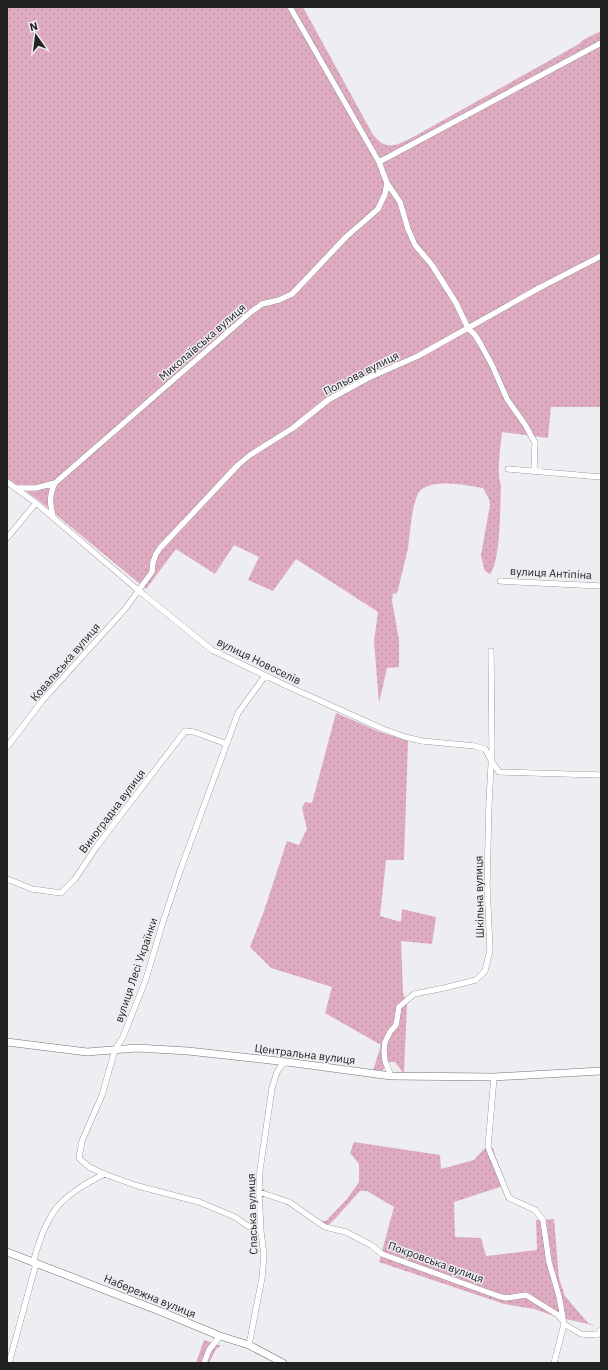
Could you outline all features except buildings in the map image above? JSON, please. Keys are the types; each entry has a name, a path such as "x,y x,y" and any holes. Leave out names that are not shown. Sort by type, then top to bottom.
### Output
{"street":[{"path":"290,7 379,162 387,183 400,202 408,229 416,245 432,265 456,303 468,328 480,343 492,365 507,399 526,426 535,443 534,472"},
{"path":"379,162 601,43"},
{"name":"Миколаївська вулиця","path":"15,488 36,488 55,483 251,312 262,304 279,300 292,294 346,238 378,210 385,194 387,183"},
{"name":"Польова вулиця","path":"138,590 152,572 153,562 160,548 238,465 250,455 293,428 328,400 368,378 418,356 539,288 601,256"},
{"path":"508,469 601,477"},
{"name":"вулиця Новоселів","path":"7,482 36,503 138,590 212,650 265,676 383,729 422,741 475,746 485,749 492,762"},
{"path":"53,517 50,506 50,498 55,483"},
{"path":"7,538 36,503"},
{"name":"вулиця Антіпіна","path":"500,581 601,586"},
{"name":"Ковальська вулиця","path":"7,747 42,701 125,609 138,590"},
{"name":"Шкільна вулиця","path":"391,1076 385,1061 384,1047 390,1032 396,1025 399,1007 414,994 476,980 485,971 490,950 487,885 489,803 492,762 491,651"},
{"name":"вулиця Лесі Українки","path":"104,1174 90,1167 78,1158 82,1141 102,1096 115,1050 124,1038 146,979 162,924 180,871 238,713 265,676"},
{"name":"Виноградна вулиця","path":"7,879 32,889 61,893 75,879 97,846 185,731 194,732 227,744"},
{"path":"492,762 499,772 601,775"},
{"name":"Центральна вулиця","path":"7,1042 87,1052 137,1048 188,1052 287,1062 391,1076 494,1077 601,1071"},
{"name":"Спаська вулиця","path":"249,1345 262,1278 264,1255 259,1192 260,1170 272,1088 277,1072 281,1066 287,1062"},
{"path":"494,1077 488,1147 509,1198 536,1210 543,1220 549,1262 559,1296 564,1323 554,1363"},
{"path":"9,1363 40,1241 50,1218 61,1202 88,1182 104,1174 138,1186 198,1202 235,1217 248,1226 261,1232"},
{"name":"Покровська вулиця","path":"259,1192 289,1202 325,1227 346,1232 391,1258 409,1263 424,1270 498,1296 506,1298 526,1295 558,1315 564,1323 581,1334 598,1335 601,1330"},
{"name":"Набережна вулиця","path":"7,1252 220,1336 249,1345 283,1363"},
{"path":"204,1363 209,1350 220,1336"}],"shaded area":[{"path":"7,7 303,7 372,133 382,143 387,145 397,144 415,136 601,31 601,407 551,407 548,438 502,432 499,467 501,485 498,545 494,567 490,574 484,569 481,555 490,505 489,499 483,488 459,484 441,484 425,487 417,495 413,509 408,548 398,590 396,594 393,593 392,601 399,640 399,667 387,668 379,703 374,641 378,612 296,559 273,591 248,580 259,557 234,545 215,574 176,549 146,589 37,499 7,478"},
{"path":"336,713 380,732 408,741 404,860 386,860 380,916 401,922 402,909 436,917 432,944 401,941 403,993 407,1003 404,1074 395,1062 388,1062 383,1070 373,1071 381,1045 325,1013 332,987 271,968 250,947 264,911 287,841 299,845 307,829 302,808 305,802 312,803"},
{"path":"354,1142 440,1155 441,1169 474,1160 484,1149 493,1148 506,1184 454,1202 455,1237 481,1238 486,1256 537,1250 536,1220 554,1219 559,1278 565,1296 588,1323 597,1326 557,1317 534,1309 504,1304 379,1262 394,1207 367,1191 360,1191 325,1228 284,1203 263,1195 263,1188 265,1191 321,1221 326,1221 347,1199 359,1182 359,1164 350,1153"},
{"path":"204,1340 221,1346 216,1349 209,1363 196,1363"}]}
